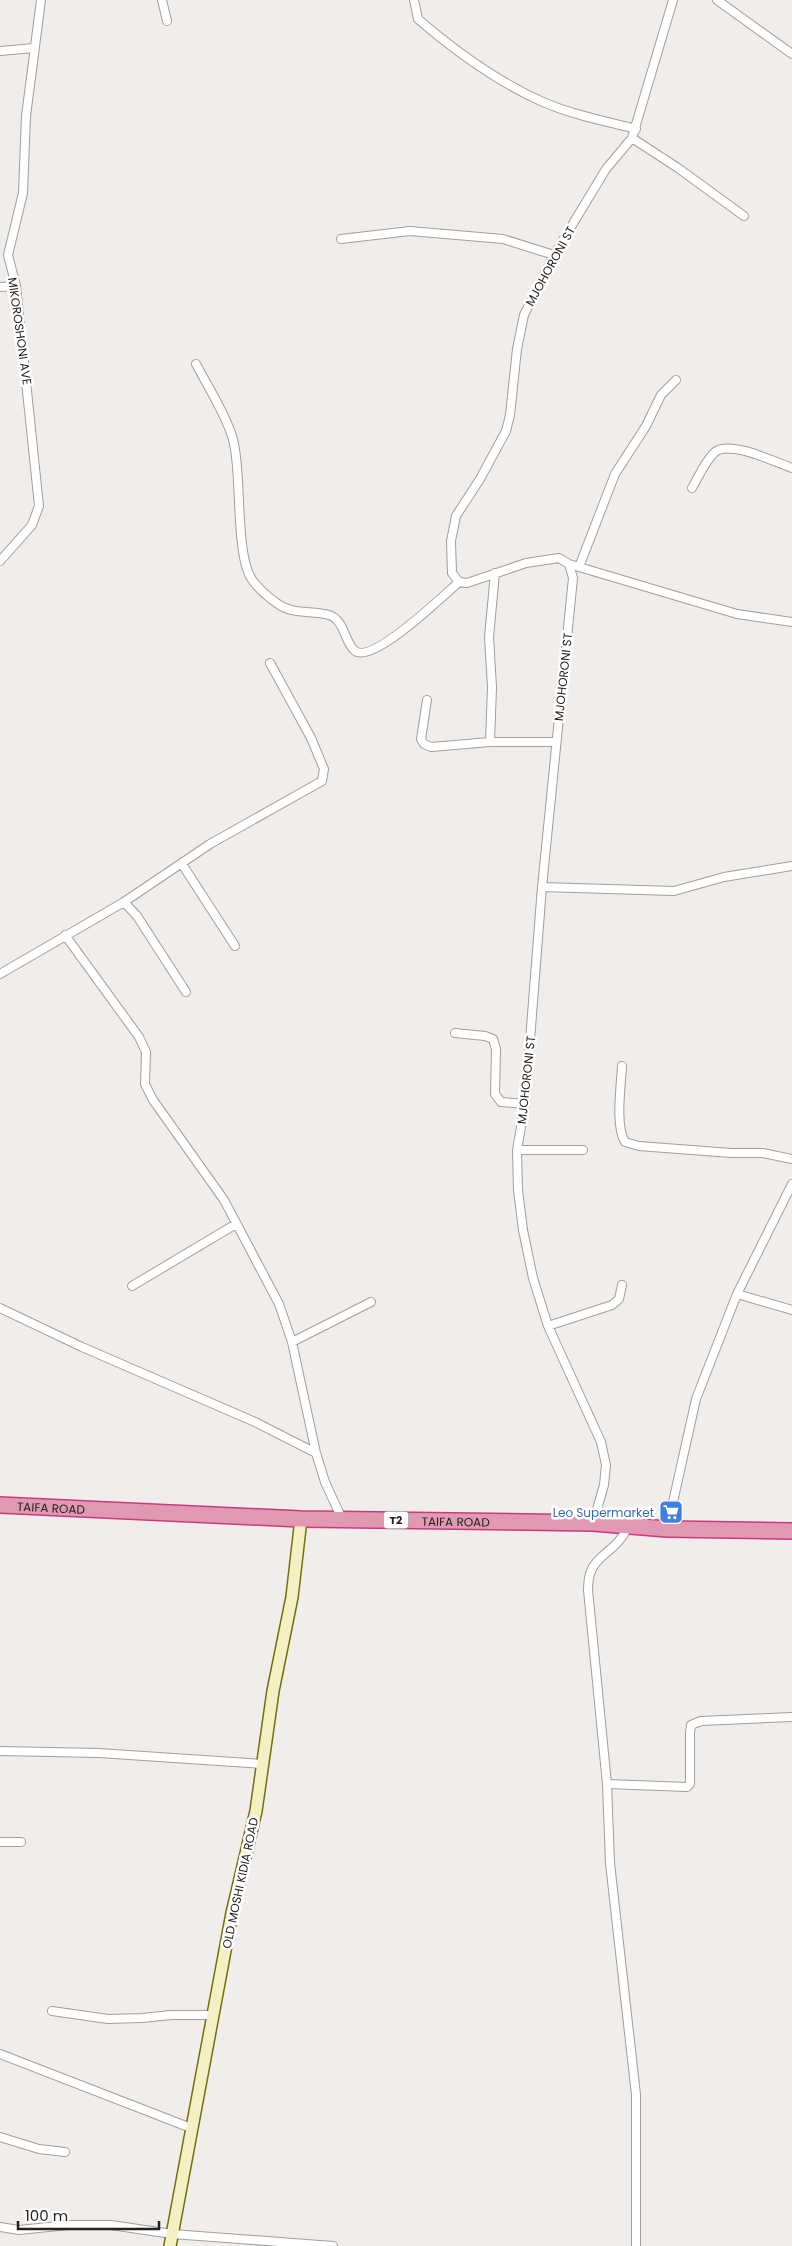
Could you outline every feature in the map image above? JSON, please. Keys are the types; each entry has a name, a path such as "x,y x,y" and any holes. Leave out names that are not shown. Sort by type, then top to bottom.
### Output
{"highway":[{"name":"TAIFA ROAD","path":"0,1506 301,1519 593,1523 667,1529 792,1531"}],"street":[{"name":"MIKOROSHONI AVE","path":"0,561 32,525 39,506 16,286 8,255 23,193 26,116 41,0"},
{"path":"162,0 167,21"},
{"path":"414,0 418,19 485,70 542,102 570,112 636,129"},
{"name":"MJOHORONI ST","path":"459,582 452,573 450,541 456,516 480,479 506,432 510,415 517,348 524,315 554,255 606,169 632,138 673,0"},
{"path":"717,0 792,54"},
{"path":"0,51 34,48"},
{"path":"632,138 678,168 744,216"},
{"path":"341,239 385,233 428,233 503,239 554,255"},
{"path":"0,287 16,286"},
{"path":"196,364 232,436 236,457 243,550 252,580 279,605 296,612 329,615 335,618 354,650 361,654 371,651 414,622 459,582 467,582 526,563 559,558 569,564 736,614 792,622"},
{"path":"579,567 615,474 646,426 661,395 676,380"},
{"path":"692,488 708,459 717,450 729,447 792,468"},
{"name":"MJOHORONI ST","path":"569,564 573,578 542,886 525,1104 517,1150 518,1190 523,1230 533,1278 548,1326 601,1442 606,1465 604,1485 593,1523"},
{"path":"490,742 492,686 490,637 495,573"},
{"path":"0,974 124,902 210,844 322,781 324,769 314,746 270,663"},
{"path":"427,700 421,739 424,744 431,747 490,742 556,742"},
{"path":"182,864 235,946"},
{"path":"542,886 674,891 724,877 792,866"},
{"path":"124,902 137,916 186,992"},
{"path":"65,935 139,1037 146,1052 145,1084 153,1100 224,1200 279,1304 292,1342 316,1454 325,1482 342,1519"},
{"path":"455,1033 485,1036 493,1039 496,1049 495,1094 501,1102 525,1104"},
{"path":"622,1066 620,1126 621,1136 625,1142 639,1146 731,1153 763,1153 792,1159"},
{"path":"517,1150 583,1150"},
{"path":"667,1529 696,1399 737,1294 792,1184"},
{"path":"132,1286 236,1224"},
{"path":"548,1326 612,1305 618,1299 622,1285"},
{"path":"737,1294 792,1310"},
{"path":"292,1342 371,1302"},
{"path":"0,1308 82,1347 255,1422 316,1454"},
{"name":"OLD MOSHI KIDIA ROAD","path":"170,2246 232,1913 256,1811 273,1691 292,1597 301,1519"},
{"path":"629,1526 617,1543 594,1563 588,1575 607,1784 611,1872 636,2095 636,2246"},
{"path":"607,1784 687,1787 690,1784 691,1725 701,1721 792,1717"},
{"path":"0,1751 99,1753 262,1764"},
{"path":"0,1842 21,1842"},
{"path":"52,2011 108,2019 171,2015 213,2015"},
{"path":"0,2054 191,2128"},
{"path":"0,2137 38,2149 65,2152"},
{"path":"0,2227 19,2230 68,2225 111,2225 172,2234 333,2246"}],"place":[{"name":"Leo Supermarket","path":"671,1512"}]}
